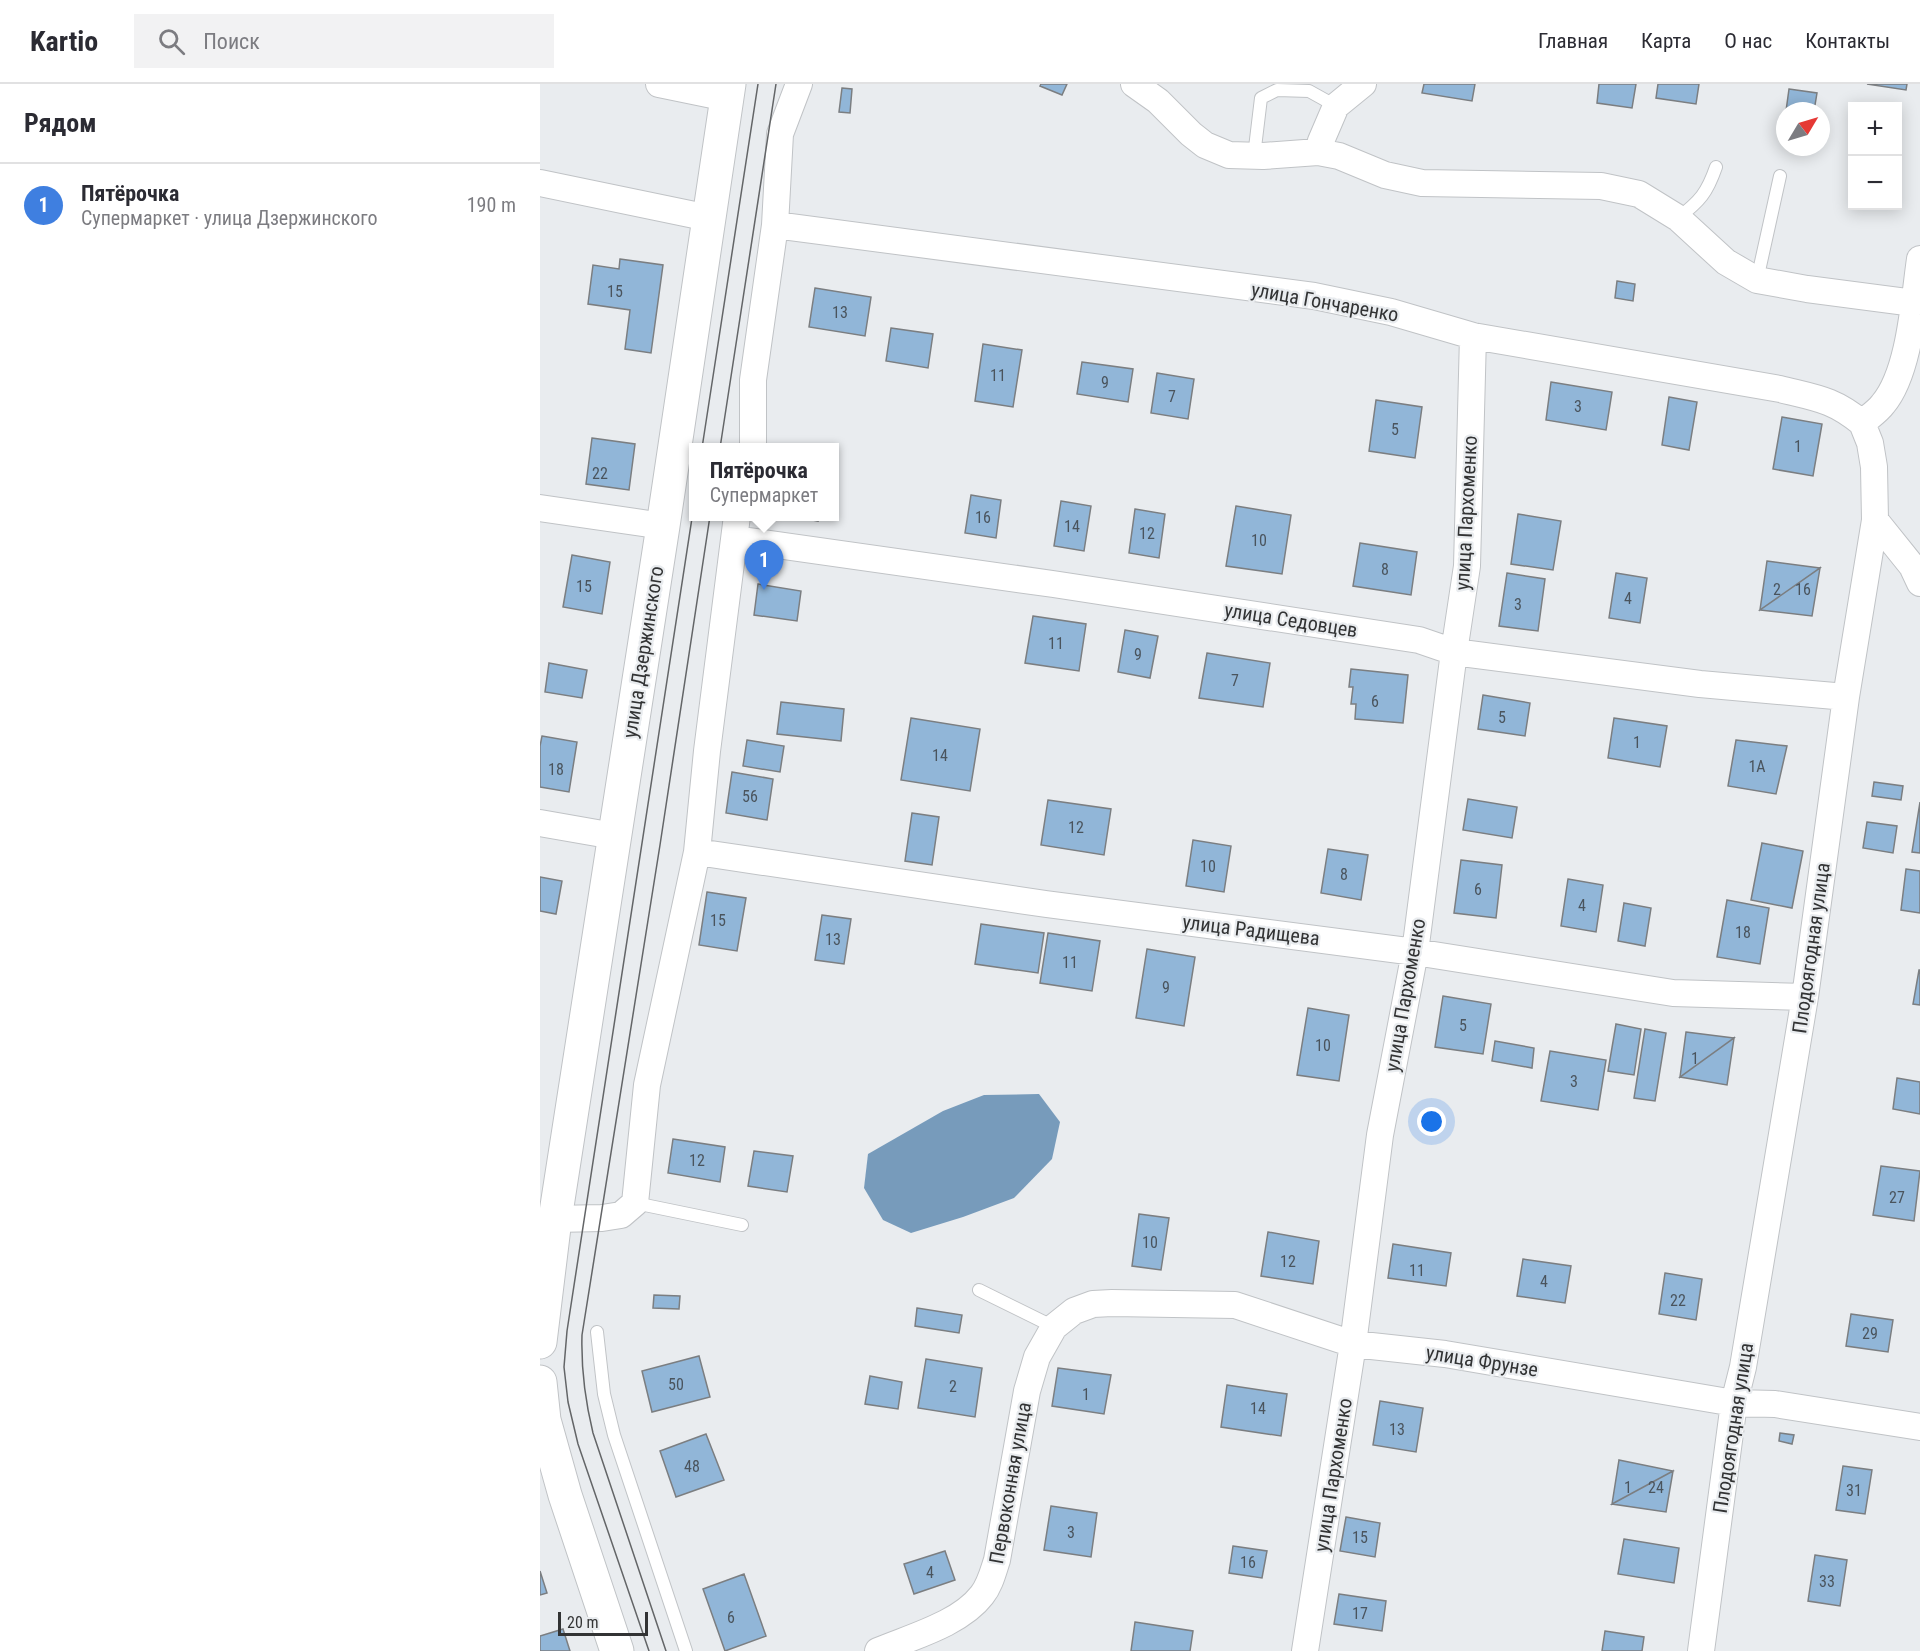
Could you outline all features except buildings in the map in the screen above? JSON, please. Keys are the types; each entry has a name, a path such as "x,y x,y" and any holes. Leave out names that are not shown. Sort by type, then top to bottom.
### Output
{"main road":[{"name":"улица Дзержинского","path":"540,1342 547,1218 614,836 728,91"},
{"path":"540,1382 544,1420 565,1495 617,1651"}],"street":[{"path":"659,84 728,91"},
{"path":"753,443 753,380 775,225 780,134 799,84"},
{"path":"1134,84 1158,101 1205,145 1229,155 1254,156 1318,152 1339,156 1385,175 1422,183 1601,186 1639,195 1678,218 1726,262 1756,280 1914,303"},
{"path":"1318,152 1336,106 1363,84"},
{"path":"540,183 709,218"},
{"name":"улица Гончаренко","path":"775,225 1314,296 1391,312 1473,336 1780,389 1829,401 1846,410 1862,423"},
{"path":"1862,423 1884,404 1912,357 1914,303 1920,259"},
{"name":"улица Пархоменко","path":"1305,1651 1353,1344 1380,1136 1415,952 1467,566 1473,336"},
{"name":"Плодоягодная улица","path":"1701,1651 1734,1403 1743,1367 1804,997 1846,697 1875,520 1874,467 1870,443 1862,423"},
{"path":"540,508 663,526"},
{"path":"1875,520 1912,566 1920,583"},
{"path":"547,1218 584,1219 621,1215 635,1203 647,1085 697,852 707,751 736,528"},
{"name":"улица Седовцев","path":"736,528 1053,584 1408,638 1454,652 1700,684 1846,697"},
{"path":"540,823 614,836"},
{"name":"улица Радищева","path":"697,852 1046,904 1415,952 1673,993 1804,997"},
{"name":"улица Фрунзе","path":"1054,1327 1074,1311 1093,1305 1112,1303 1235,1305 1353,1344 1445,1354 1734,1403 1775,1404 1920,1427"},
{"name":"Первоконная улица","path":"878,1651 950,1621 967,1610 982,1595 992,1577 1027,1391 1037,1357 1054,1327"}],"lane":[{"path":"1254,156 1261,98 1277,90 1310,91 1336,106"},
{"path":"1678,218 1694,206 1708,188 1716,167"},
{"path":"1756,280 1780,176"},
{"path":"635,1203 742,1225"},
{"path":"979,1290 1054,1327"},
{"path":"597,1332 604,1394 614,1435 686,1651"}],"water":[{"path":"1039,1094 1060,1122 1052,1159 1014,1198 911,1233 883,1220 864,1188 868,1154 943,1111 984,1095"}],"tram line":[{"path":"703,443 758,84"},
{"path":"721,443 776,84"},
{"path":"649,1651 578,1444 568,1402 564,1367 567,1331 692,521"},
{"path":"666,1651 593,1433 584,1384 582,1335 709,521"}],"place":[{"name":"Пятёрочка","path":"764,590"}]}
